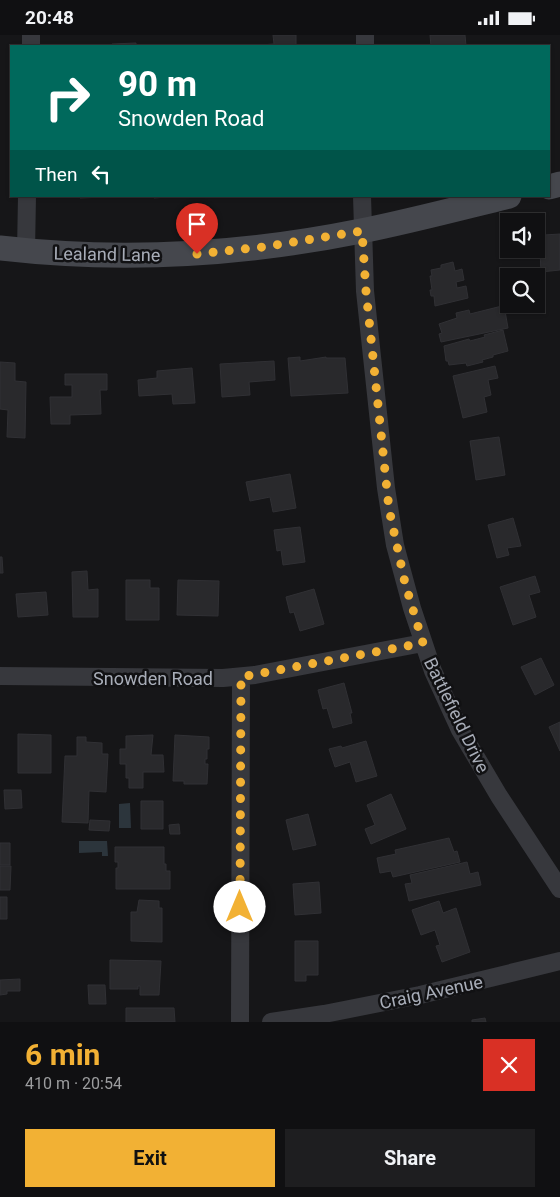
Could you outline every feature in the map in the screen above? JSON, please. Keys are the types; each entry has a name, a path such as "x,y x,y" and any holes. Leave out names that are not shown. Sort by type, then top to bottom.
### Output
{"street":[{"path":"26,251 27,197"},
{"name":"Battlefield Drive","path":"362,197 366,301 389,509 402,574 423,643 441,690 472,751 560,889"},
{"name":"Lealand Lane","path":"0,248 126,256 197,254 263,247 362,231 505,197"},
{"name":"Snowden Road","path":"0,676 204,679 241,677 423,643"},
{"path":"240,1022 241,677"},
{"name":"Craig Avenue","path":"271,1022 324,1014 410,997 560,961"}],"shaded area":[{"path":"130,803 131,828 119,828 119,804"},
{"path":"79,841 107,841 108,856 102,856 102,852 79,853"}],"building":[{"path":"273,35 296,35 296,45 260,45 274,44"},
{"path":"430,35 465,35 466,45 431,45"},
{"path":"136,43 136,45 112,45"},
{"path":"560,234 560,270 545,272 545,268 541,268 540,258 545,258 545,235"},
{"path":"453,262 455,271 462,269 464,280 456,282 457,288 466,286 468,298 435,306 434,296 431,296 430,290 432,290 431,270 441,268 441,265"},
{"path":"500,306 500,313 505,313 508,328 441,342 439,334 442,333 439,324 457,318 456,313 469,310 470,314"},
{"path":"503,330 508,351 493,355 493,357 482,360 483,362 467,366 466,363 449,365 448,361 446,361 444,346 485,337 484,335"},
{"path":"300,357 300,361 326,357 345,358 348,393 291,396 288,358"},
{"path":"274,361 275,380 249,382 250,395 222,397 220,364"},
{"path":"0,362 15,363 15,381 26,382 25,438 7,437 8,410 0,409"},
{"path":"495,366 498,378 488,380 491,395 484,397 487,412 463,418 453,376"},
{"path":"192,368 195,403 173,404 172,394 139,396 138,380 157,378 157,371"},
{"path":"65,374 107,374 107,390 100,390 101,414 70,415 70,424 51,424 50,397 72,397 72,385 65,385"},
{"path":"499,437 505,475 476,480 470,441"},
{"path":"290,474 296,508 273,512 270,497 250,501 246,482"},
{"path":"513,518 521,546 507,548 509,555 497,558 488,525"},
{"path":"300,527 305,562 283,565 281,550 277,551 274,530"},
{"path":"0,557 2,557 3,573 0,573"},
{"path":"87,571 88,590 98,589 98,617 73,617 72,572"},
{"path":"535,576 540,592 529,595 536,617 513,625 500,587"},
{"path":"126,580 150,580 150,588 159,588 159,620 126,620"},
{"path":"178,580 219,581 218,616 177,615"},
{"path":"314,589 324,624 300,631 294,612 290,613 286,597"},
{"path":"46,592 48,615 18,617 16,594"},
{"path":"541,658 554,685 535,695 521,667"},
{"path":"344,683 352,713 350,713 352,723 333,728 327,708 323,709 318,690"},
{"path":"560,722 560,751 549,727"},
{"path":"18,734 51,735 51,773 18,773"},
{"path":"153,735 151,755 163,755 164,772 143,772 143,788 129,788 129,778 126,778 126,764 120,764 120,749 126,749 126,736"},
{"path":"175,735 209,737 209,749 207,749 207,759 205,759 205,764 208,764 207,784 184,784 184,781 173,781"},
{"path":"77,737 86,737 86,742 102,743 102,754 108,754 106,792 89,791 88,823 62,822 65,756 77,756"},
{"path":"366,741 377,776 356,782 350,762 335,767 329,749 341,746 342,748"},
{"path":"4,790 21,790 22,808 5,809"},
{"path":"391,794 406,829 371,844 365,829 375,825 367,805"},
{"path":"141,801 163,801 163,829 141,829"},
{"path":"308,814 316,845 293,850 286,820"},
{"path":"90,820 110,821 109,831 89,830"},
{"path":"179,824 180,834 170,834 169,825"},
{"path":"449,838 454,852 457,851 460,862 393,877 391,871 380,873 377,858 396,854 395,850"},
{"path":"0,843 10,843 10,865 0,865"},
{"path":"115,847 164,847 164,864 166,864 166,871 170,871 170,889 116,889 116,868 118,868 118,862 115,862"},
{"path":"467,862 470,874 478,872 481,885 409,901 405,884 412,883 410,875"},
{"path":"0,866 11,866 10,890 0,890"},
{"path":"319,882 321,913 295,915 293,884"},
{"path":"0,897 7,897 7,919 0,919"},
{"path":"139,900 159,901 159,908 162,908 162,942 131,941 131,912 137,912"},
{"path":"439,901 443,913 456,908 470,952 442,962 436,946 440,945 435,930 421,935 412,910"},
{"path":"295,941 318,941 318,975 306,975 306,981 295,981"},
{"path":"110,960 161,961 159,995 140,995 140,986 138,986 138,989 110,989"},
{"path":"20,979 20,991 7,991 7,994 0,995 0,980"},
{"path":"88,985 105,985 106,1004 89,1004"},
{"path":"126,1008 174,1008 175,1022 126,1022"},
{"path":"485,1018 486,1022 472,1022 472,1020"}],"route":[{"path":"197,254 263,247 362,231 366,291 389,509 395,545 423,643 241,677 240,907"}]}
